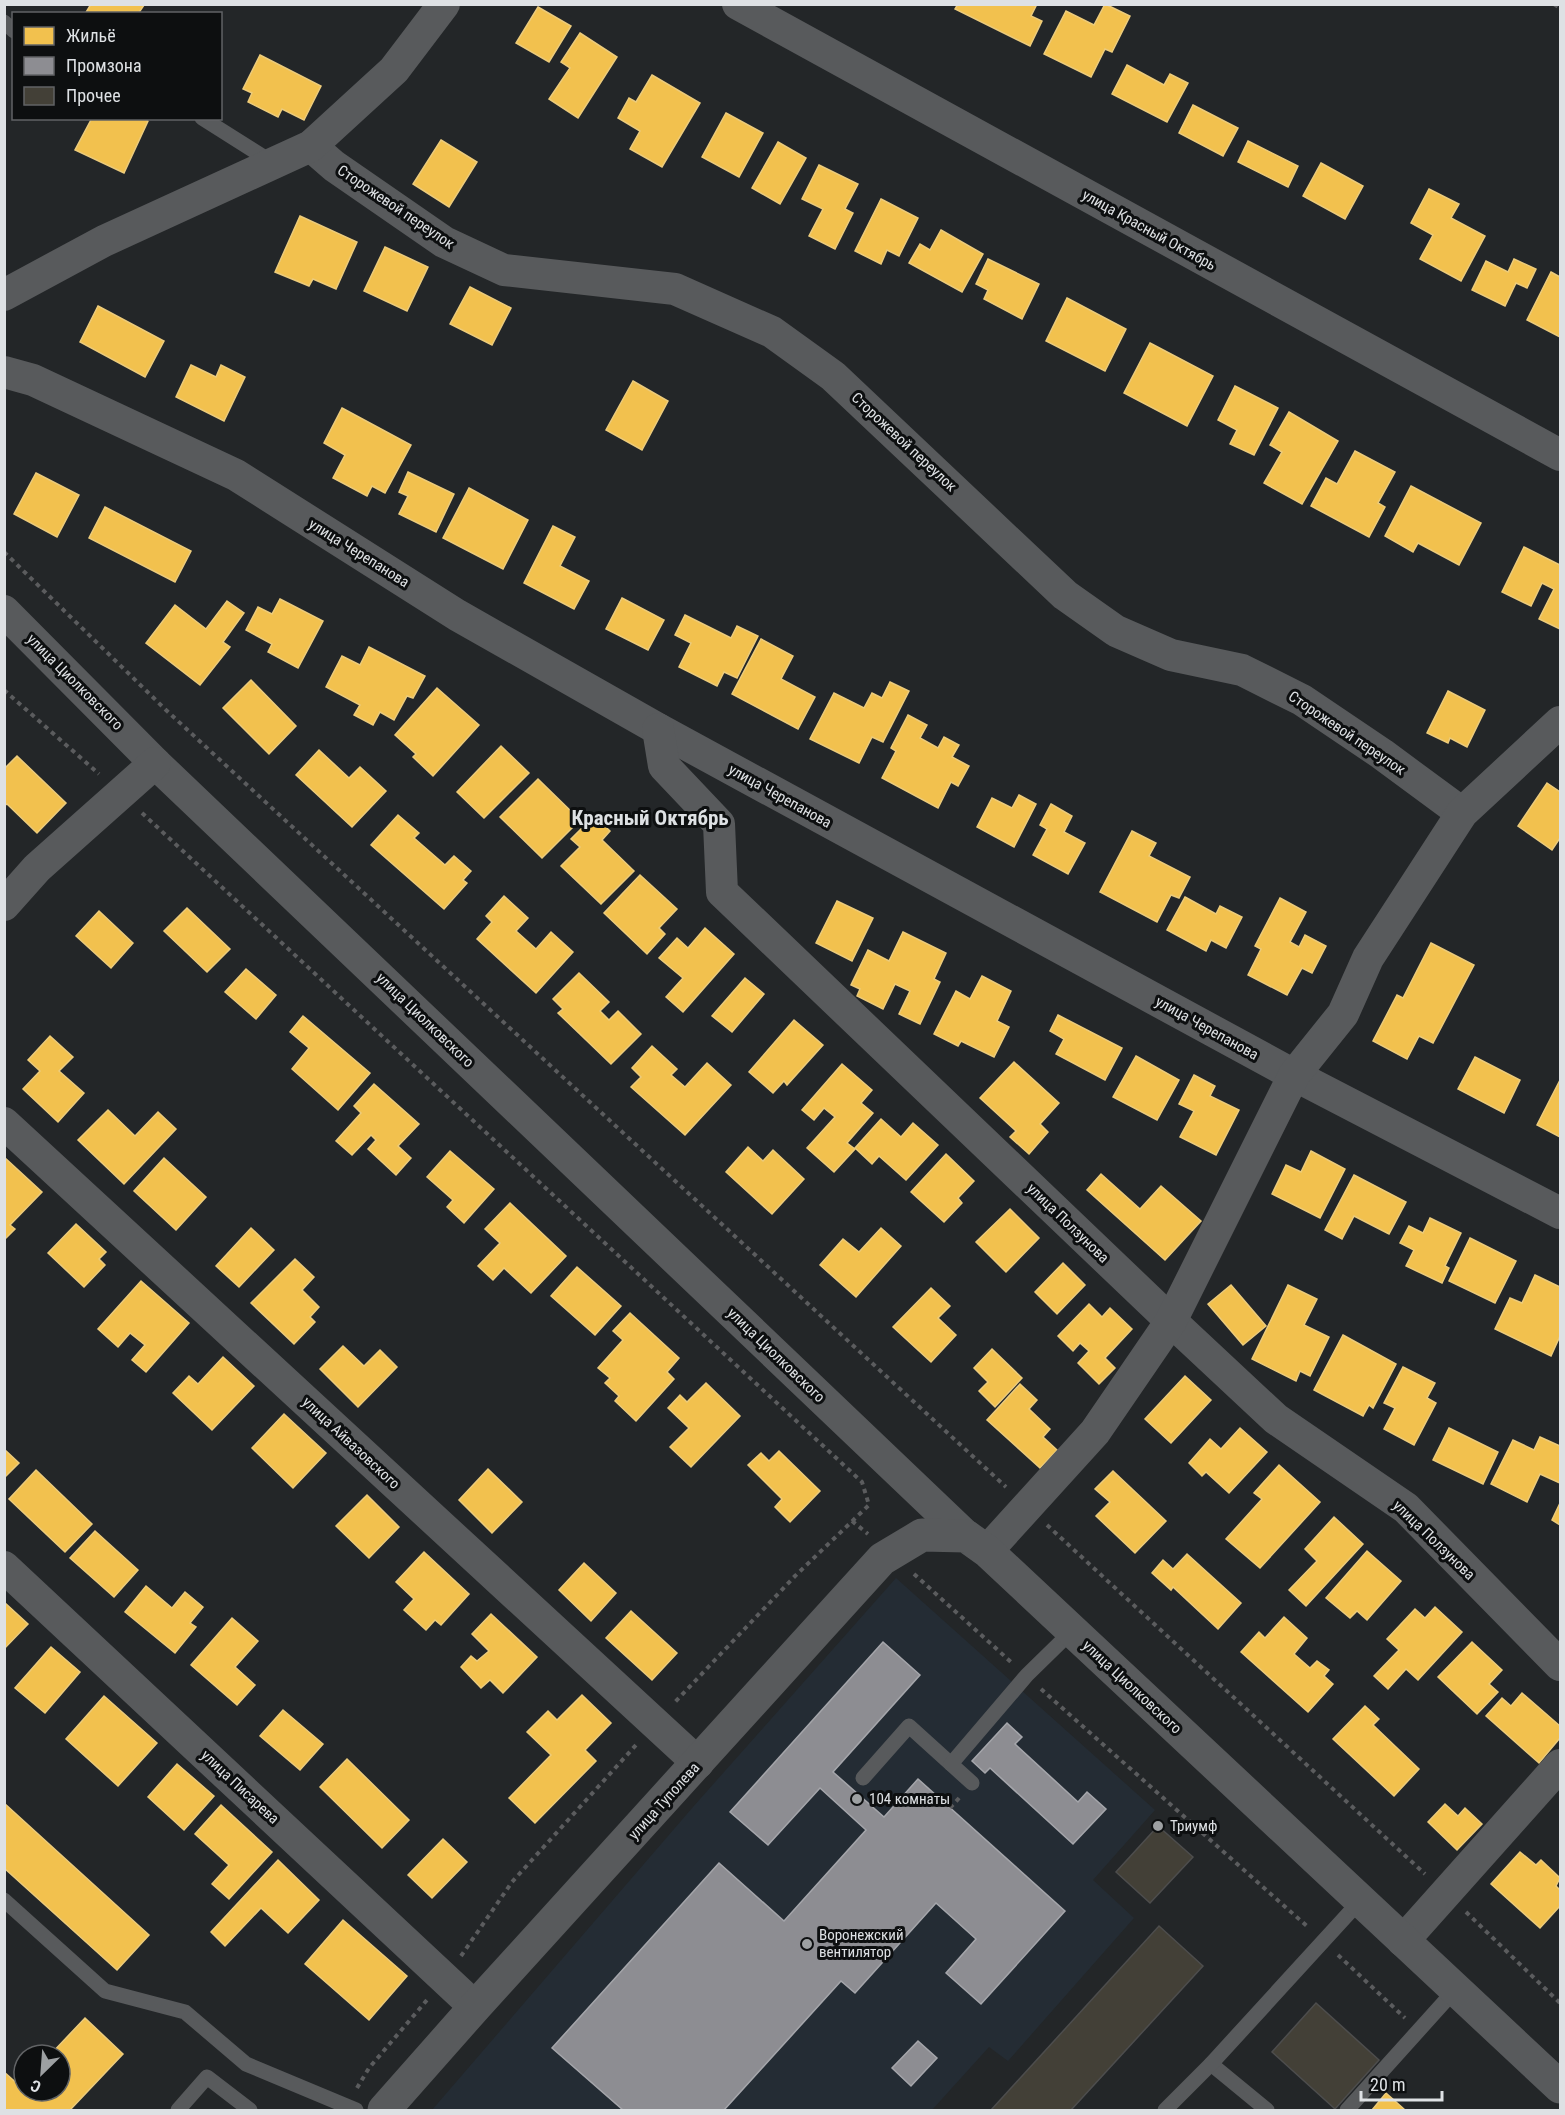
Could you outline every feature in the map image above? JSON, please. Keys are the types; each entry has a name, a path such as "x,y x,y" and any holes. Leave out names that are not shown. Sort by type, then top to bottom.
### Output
{"street":[{"path":"4,295 104,241 311,146 394,70 444,4"},
{"name":"улица Красный Октябрь","path":"738,4 1560,455"},
{"name":"Сторожевой переулок","path":"311,146 334,165 444,242 504,270 675,289 772,332 833,376 1065,595 1107,625 1171,655 1242,670 1302,700 1382,754 1462,813"},
{"name":"улица Черепанова","path":"4,372 33,380 236,475 457,615 658,729 1294,1076 1560,1213"},
{"name":"улица Циолковского","path":"4,610 155,763 976,1543 1560,2087"},
{"path":"976,1543 1027,1506 1095,1432 1171,1321 1294,1076 1343,1014 1368,958 1462,813 1560,724"},
{"name":"улица Ползунова","path":"658,729 664,766 719,824 722,892 1276,1419 1406,1508 1560,1665"},
{"path":"4,905 37,868 155,763"},
{"name":"улица Айвазовского","path":"4,1123 698,1763"},
{"name":"улица Туполева","path":"384,2110 882,1559 921,1535 976,1543"},
{"name":"улица Писарева","path":"4,1567 475,2007"},
{"path":"1403,1941 1560,1765"}],"lane":[{"path":"205,120 275,164"},
{"path":"951,1764 1026,1675 1072,1631"},
{"path":"864,1778 909,1726 972,1783"},
{"path":"4,1900 105,1991 184,2012 246,2064 351,2108"},
{"path":"1165,2110 1211,2064 1360,1901"},
{"path":"1347,2110 1455,1990"},
{"path":"1211,2064 1267,2110"},
{"path":"178,2110 207,2077 249,2110"}],"path":[{"path":"1554,4 1560,8"},
{"path":"4,552 166,710 1446,1893 1560,2002"},
{"path":"4,690 121,794 862,1482 869,1505 795,1576 655,1724 512,1882 446,1979 369,2068 351,2108"},
{"path":"852,1521 1324,1941 1418,2030"}],"shaded area":[{"path":"896,1578 1155,1810 1093,1880 1134,1918 1008,2061 989,2047 932,2110 432,2110 693,1807"}],"building: Жильё":[{"path":"91,4 144,5 139,12 86,12"},
{"path":"958,4 1033,4 1036,6 1031,16 1042,21 1030,46 955,9"},
{"path":"1105,4 1130,16 1112,52 1105,49 1091,77 1044,54 1066,11 1094,25"},
{"path":"538,7 571,26 549,62 516,43"},
{"path":"580,33 617,57 578,118 549,99 570,68 561,62"},
{"path":"260,55 321,86 304,120 282,109 278,117 248,102 252,93 243,89"},
{"path":"1127,65 1164,85 1170,74 1188,83 1167,122 1112,94"},
{"path":"652,75 700,103 662,167 630,149 640,131 618,118 629,98 636,102"},
{"path":"1193,105 1238,128 1223,156 1179,133"},
{"path":"726,113 763,133 739,177 702,157"},
{"path":"91,120 148,121 124,173 75,150"},
{"path":"441,140 477,162 449,207 413,184"},
{"path":"1248,141 1298,166 1288,187 1238,162"},
{"path":"778,142 806,158 780,204 752,188"},
{"path":"1321,163 1363,186 1345,219 1303,196"},
{"path":"819,165 858,184 845,209 853,213 835,249 809,236 823,209 802,199"},
{"path":"1429,189 1459,204 1451,218 1485,236 1461,281 1420,259 1433,235 1411,223"},
{"path":"881,199 918,218 899,256 887,250 881,264 855,251"},
{"path":"300,216 357,242 336,289 313,279 309,286 275,272"},
{"path":"941,230 983,254 962,292 909,263 920,244 930,250"},
{"path":"385,247 428,267 407,311 364,291"},
{"path":"988,259 1039,284 1022,319 984,299 988,290 976,284"},
{"path":"1514,259 1536,269 1527,288 1516,283 1505,306 1472,290 1486,261 1508,272"},
{"path":"1551,272 1560,277 1560,337 1527,320"},
{"path":"470,287 511,308 492,345 450,324"},
{"path":"1067,298 1126,329 1105,371 1046,341"},
{"path":"98,306 164,341 145,377 80,342"},
{"path":"1150,343 1213,376 1187,426 1124,393"},
{"path":"191,365 216,377 221,365 245,377 224,421 176,397"},
{"path":"633,381 668,401 642,450 606,430"},
{"path":"1235,386 1278,408 1254,455 1230,444 1237,430 1218,420"},
{"path":"342,408 411,445 385,493 372,486 367,496 333,478 345,455 324,443"},
{"path":"1289,412 1338,441 1302,504 1264,483 1282,452 1270,445"},
{"path":"1355,451 1395,472 1378,503 1385,507 1369,537 1311,506 1326,478 1337,484"},
{"path":"408,472 454,494 436,532 399,514 408,496 399,492"},
{"path":"36,473 79,495 57,537 14,514"},
{"path":"1411,486 1481,523 1459,565 1418,543 1413,552 1385,536"},
{"path":"469,488 528,520 503,569 443,538"},
{"path":"105,507 191,551 175,582 89,538"},
{"path":"553,526 575,537 560,566 589,581 574,609 524,583"},
{"path":"1524,547 1560,565 1560,629 1539,619 1554,589 1542,583 1531,606 1502,592"},
{"path":"622,598 664,620 648,650 606,629"},
{"path":"280,599 323,621 298,668 268,652 272,644 246,630 258,607 272,614"},
{"path":"227,601 244,613 223,642 230,647 200,685 146,643 175,605 206,629"},
{"path":"685,615 731,638 737,626 758,636 737,678 724,672 717,686 679,667 691,643 675,635"},
{"path":"761,639 793,656 781,679 815,697 798,729 732,694"},
{"path":"369,647 425,676 413,698 407,696 394,720 380,712 373,725 354,715 360,705 326,687 342,656 360,665"},
{"path":"251,680 296,726 269,754 223,708"},
{"path":"890,682 909,691 883,742 872,737 859,763 810,739 834,693 864,708 872,693 882,698"},
{"path":"437,688 479,725 433,776 413,757 416,754 395,735"},
{"path":"1448,691 1485,710 1467,747 1450,738 1448,743 1427,733"},
{"path":"908,715 927,725 920,738 938,748 944,737 959,745 952,757 969,766 958,786 951,782 938,808 882,778 896,751 891,748"},
{"path":"501,746 529,773 484,818 457,792"},
{"path":"319,750 349,778 360,767 386,791 352,827 296,775"},
{"path":"17,756 66,803 37,833 7,804 4,806 4,769"},
{"path":"538,779 580,820 542,858 500,817"},
{"path":"1547,783 1560,792 1560,838 1552,850 1518,826"},
{"path":"1019,795 1036,804 1014,847 977,827 992,798 1012,808"},
{"path":"1051,804 1072,816 1064,832 1085,843 1068,874 1033,855 1047,829 1040,825"},
{"path":"398,815 419,833 414,838 445,865 454,856 471,871 463,880 467,883 444,909 371,845"},
{"path":"594,816 610,831 602,840 634,871 601,904 561,866 580,847 571,839"},
{"path":"1132,831 1156,843 1149,856 1190,877 1179,898 1171,895 1157,922 1100,892"},
{"path":"640,875 677,909 659,928 665,934 647,954 604,913"},
{"path":"504,896 528,918 516,931 536,949 551,932 573,952 536,993 477,939 492,922 486,916"},
{"path":"1185,897 1216,914 1220,906 1242,917 1226,948 1211,940 1206,951 1167,930"},
{"path":"1280,898 1306,912 1290,942 1299,947 1305,935 1326,946 1312,973 1302,968 1287,995 1248,975 1261,949 1255,946"},
{"path":"837,901 873,918 852,961 816,943"},
{"path":"187,908 230,949 207,972 164,931"},
{"path":"99,911 133,943 111,968 76,936"},
{"path":"705,928 734,954 683,1012 666,997 683,978 659,958 677,938 688,948"},
{"path":"903,932 946,953 934,979 940,982 920,1024 899,1014 910,991 895,984 883,1009 857,996 860,989 851,985 868,950 889,961"},
{"path":"1431,943 1474,965 1433,1043 1419,1036 1407,1059 1373,1041 1397,995 1403,998"},
{"path":"246,969 276,995 256,1019 225,992"},
{"path":"579,973 609,1002 600,1011 609,1020 618,1011 641,1034 611,1064 558,1013 563,1009 553,999"},
{"path":"982,976 1011,991 997,1021 1009,1027 994,1057 961,1041 958,1046 934,1034 956,991 970,999"},
{"path":"745,978 764,994 732,1032 712,1016"},
{"path":"1058,1015 1122,1048 1105,1080 1056,1054 1064,1039 1050,1031"},
{"path":"303,1016 370,1073 338,1110 292,1069 309,1048 290,1032"},
{"path":"794,1020 823,1045 787,1085 784,1081 773,1093 749,1072"},
{"path":"50,1036 73,1057 59,1071 84,1093 58,1122 23,1089 40,1071 28,1060"},
{"path":"652,1046 677,1069 671,1075 685,1087 707,1063 731,1085 685,1135 631,1087 641,1077 632,1068"},
{"path":"1136,1056 1179,1080 1157,1120 1113,1097"},
{"path":"1475,1057 1520,1080 1504,1113 1458,1089"},
{"path":"1014,1062 1059,1103 1040,1124 1048,1132 1029,1154 1010,1137 1016,1131 980,1098"},
{"path":"842,1064 872,1090 861,1103 873,1113 847,1143 855,1149 834,1172 807,1148 835,1117 824,1108 814,1120 802,1110"},
{"path":"1194,1075 1215,1086 1210,1096 1239,1110 1216,1155 1180,1137 1194,1111 1179,1104"},
{"path":"1560,1080 1560,1137 1537,1125"},
{"path":"374,1084 419,1124 398,1146 411,1158 396,1175 368,1149 376,1140 371,1135 352,1155 336,1141 361,1113 354,1106"},
{"path":"108,1110 135,1136 158,1112 176,1129 124,1184 78,1140"},
{"path":"881,1119 901,1137 913,1123 938,1145 906,1180 879,1156 872,1164 855,1148"},
{"path":"748,1147 763,1161 773,1150 804,1179 772,1214 726,1172"},
{"path":"450,1151 494,1189 464,1223 447,1207 453,1200 427,1177"},
{"path":"1311,1151 1345,1169 1320,1218 1272,1194 1286,1165 1301,1172"},
{"path":"946,1154 974,1181 958,1198 962,1203 944,1222 911,1192"},
{"path":"4,1157 42,1192 10,1225 15,1229 4,1240"},
{"path":"164,1158 206,1197 176,1230 134,1191"},
{"path":"1101,1174 1140,1209 1161,1186 1201,1221 1165,1260 1087,1190"},
{"path":"1354,1175 1406,1202 1389,1234 1354,1216 1342,1239 1325,1230"},
{"path":"510,1203 566,1256 531,1293 504,1268 493,1280 478,1266 500,1243 485,1229"},
{"path":"1010,1209 1039,1238 1006,1272 976,1242"},
{"path":"1430,1218 1461,1233 1445,1266 1449,1268 1442,1283 1406,1266 1414,1250 1400,1243 1409,1226 1423,1233"},
{"path":"76,1224 106,1252 99,1259 105,1265 84,1287 48,1253"},
{"path":"251,1228 274,1250 239,1287 216,1266"},
{"path":"881,1228 901,1246 856,1297 820,1265 843,1239 859,1252"},
{"path":"1470,1238 1516,1261 1495,1303 1449,1281"},
{"path":"295,1259 314,1277 302,1290 319,1307 310,1317 315,1322 294,1344 251,1303"},
{"path":"1063,1263 1085,1285 1057,1314 1035,1292"},
{"path":"577,1267 621,1306 595,1335 551,1296"},
{"path":"1535,1275 1560,1287 1560,1336 1551,1356 1495,1329 1510,1298 1522,1303"},
{"path":"141,1281 189,1323 146,1372 132,1360 145,1345 130,1333 118,1347 98,1329"},
{"path":"1231,1285 1266,1326 1243,1345 1208,1304"},
{"path":"1288,1285 1317,1299 1304,1325 1329,1337 1310,1376 1300,1371 1296,1381 1252,1359"},
{"path":"931,1288 950,1306 938,1318 956,1335 931,1362 893,1327"},
{"path":"1089,1304 1102,1317 1110,1308 1132,1329 1105,1358 1115,1368 1099,1384 1078,1363 1089,1351 1080,1343 1073,1351 1058,1336"},
{"path":"630,1313 679,1358 667,1372 674,1379 636,1421 615,1401 619,1396 605,1383 610,1378 598,1368 623,1340 613,1331"},
{"path":"1343,1335 1396,1364 1373,1408 1369,1405 1363,1416 1314,1390"},
{"path":"343,1346 364,1366 380,1350 397,1367 358,1407 320,1369"},
{"path":"992,1349 1022,1378 995,1407 979,1391 988,1382 974,1368"},
{"path":"223,1357 254,1386 212,1430 173,1393 189,1376 198,1384"},
{"path":"1403,1367 1435,1383 1427,1398 1436,1403 1414,1445 1384,1429 1395,1408 1384,1403"},
{"path":"1185,1376 1211,1400 1171,1443 1145,1419"},
{"path":"706,1383 740,1416 691,1467 670,1447 689,1428 668,1408 680,1395 687,1402"},
{"path":"1020,1384 1037,1400 1029,1409 1050,1429 1043,1437 1057,1450 1040,1468 987,1420"},
{"path":"284,1414 326,1453 293,1488 252,1448"},
{"path":"1240,1428 1267,1452 1229,1493 1206,1472 1202,1476 1189,1463 1210,1439 1221,1449"},
{"path":"1449,1428 1498,1452 1483,1484 1433,1460"},
{"path":"1540,1437 1560,1446 1560,1483 1540,1474 1527,1502 1491,1484 1513,1440 1534,1450"},
{"path":"4,1449 19,1463 4,1478"},
{"path":"779,1451 820,1491 790,1522 775,1507 782,1499 748,1465 761,1453 769,1461"},
{"path":"1279,1465 1320,1502 1260,1568 1226,1539 1262,1499 1254,1493"},
{"path":"488,1469 522,1502 492,1533 459,1500"},
{"path":"36,1470 92,1524 65,1552 9,1499"},
{"path":"1113,1471 1166,1521 1135,1553 1096,1516 1110,1502 1095,1489"},
{"path":"367,1495 399,1527 369,1558 336,1526"},
{"path":"1560,1503 1560,1525 1552,1520"},
{"path":"1334,1517 1363,1544 1306,1606 1289,1590 1317,1561 1305,1549"},
{"path":"95,1531 138,1570 114,1597 70,1558"},
{"path":"1367,1551 1401,1581 1367,1620 1357,1611 1350,1618 1326,1598"},
{"path":"424,1552 469,1594 441,1625 435,1620 426,1630 404,1610 414,1599 396,1582"},
{"path":"1187,1554 1241,1603 1218,1629 1173,1587 1171,1590 1152,1573 1163,1560 1173,1569"},
{"path":"584,1563 616,1593 591,1621 559,1590"},
{"path":"146,1586 172,1608 185,1592 203,1607 190,1623 196,1627 175,1653 125,1612"},
{"path":"4,1602 28,1624 4,1649"},
{"path":"1435,1607 1462,1632 1418,1680 1406,1669 1388,1689 1374,1676 1399,1650 1387,1639 1415,1609 1425,1618"},
{"path":"631,1611 677,1653 652,1680 606,1638"},
{"path":"491,1614 537,1657 503,1693 490,1680 481,1688 461,1667 471,1656 477,1661 489,1651 472,1634"},
{"path":"1284,1617 1307,1638 1294,1654 1310,1668 1317,1661 1329,1670 1324,1676 1333,1684 1308,1712 1241,1652 1259,1632 1265,1638"},
{"path":"232,1618 258,1641 235,1667 255,1685 237,1705 191,1665"},
{"path":"1472,1642 1502,1670 1489,1684 1498,1692 1477,1714 1438,1677"},
{"path":"51,1647 80,1672 45,1713 15,1688"},
{"path":"1522,1693 1560,1726 1560,1738 1539,1763 1486,1716 1502,1698 1511,1706"},
{"path":"582,1695 611,1723 585,1750 596,1761 535,1823 509,1798 551,1755 527,1732 548,1711 557,1720"},
{"path":"104,1696 157,1743 118,1786 66,1739"},
{"path":"1365,1706 1379,1719 1373,1725 1419,1769 1394,1796 1333,1739"},
{"path":"283,1710 323,1744 300,1770 260,1736"},
{"path":"347,1759 409,1820 382,1848 320,1787"},
{"path":"177,1764 214,1796 184,1830 148,1797"},
{"path":"4,1803 149,1935 117,1970 4,1868"},
{"path":"1445,1804 1458,1816 1465,1808 1482,1824 1457,1850 1428,1822"},
{"path":"221,1805 272,1852 229,1899 212,1884 229,1865 195,1834"},
{"path":"443,1839 467,1862 432,1898 408,1875"},
{"path":"1520,1852 1536,1865 1541,1860 1560,1878 1556,1886 1560,1890 1560,1906 1540,1928 1491,1884"},
{"path":"278,1860 319,1900 288,1933 261,1908 225,1946 211,1932"},
{"path":"343,1920 407,1976 369,2020 305,1964"},
{"path":"85,2018 123,2054 70,2110 4,2110 4,2072 12,2079 12,2103 72,2103 72,2043 61,2043"},
{"path":"1386,2093 1405,2110 1372,2110"}],"building: Промзона":[{"path":"883,1642 920,1675 833,1772 884,1817 918,1779 1065,1911 981,2004 946,1973 976,1939 936,1903 855,1993 841,1981 724,2110 623,2110 552,2048 719,1863 784,1921 866,1830 820,1788 768,1845 730,1812"},
{"path":"1007,1723 1022,1737 1015,1744 1078,1802 1087,1792 1106,1809 1073,1844 990,1768 985,1773 972,1761"},
{"path":"918,2041 937,2058 911,2086 892,2068"}],"building: Прочее":[{"path":"1158,1826 1193,1857 1150,1903 1116,1872"},
{"path":"1159,1926 1203,1966 1071,2110 991,2110"},
{"path":"1316,2003 1379,2060 1335,2109 1272,2052"}],"place":[{"name":"104 комнаты","path":"857,1799"},
{"name":"Триумф","path":"1158,1826"},
{"name":"Воронежский вентилятор","path":"807,1944"}],"district":[{"name":"Красный Октябрь","path":"650,818"}]}
